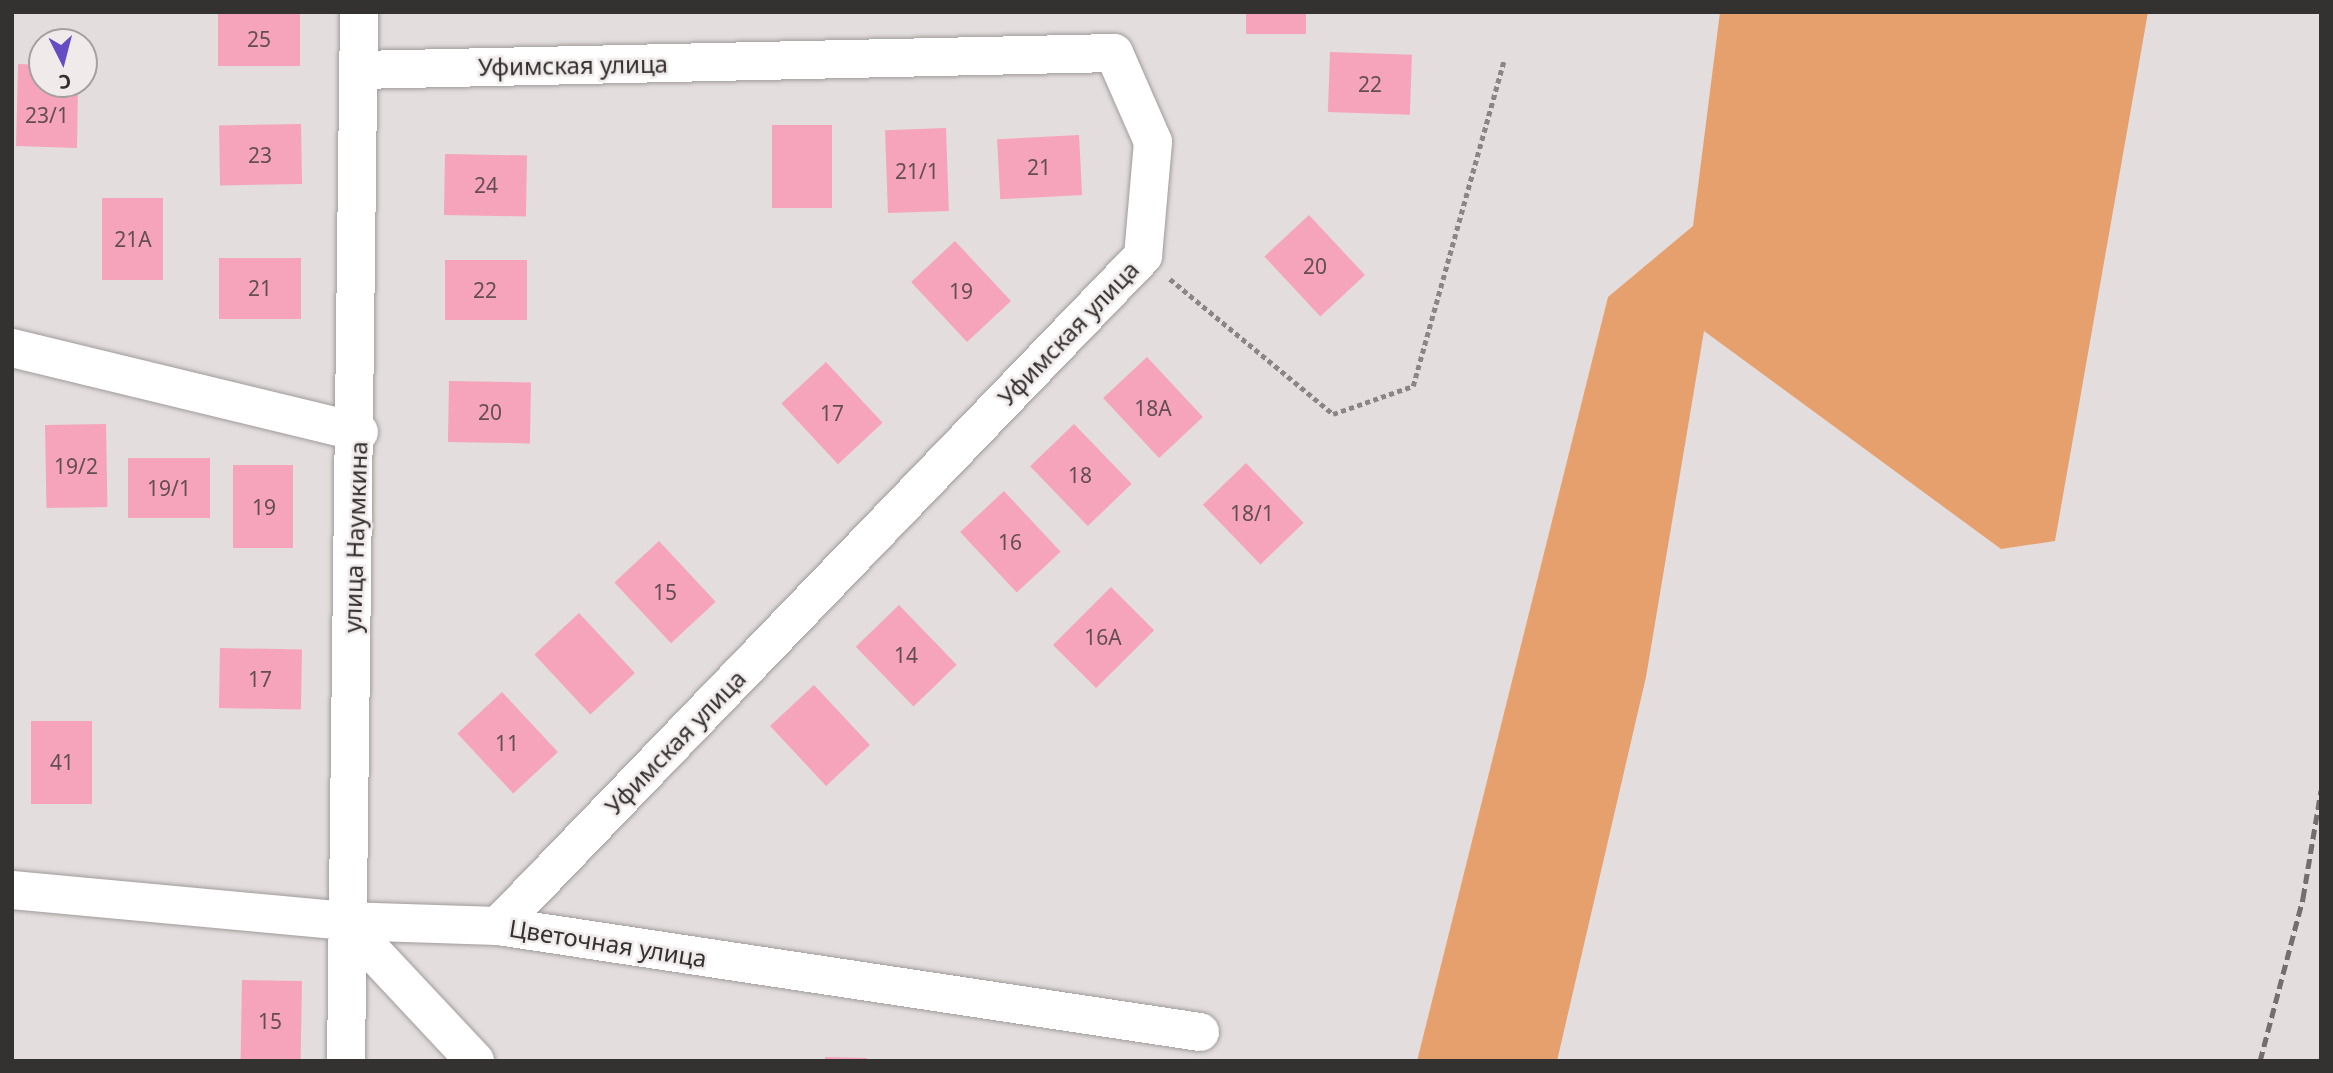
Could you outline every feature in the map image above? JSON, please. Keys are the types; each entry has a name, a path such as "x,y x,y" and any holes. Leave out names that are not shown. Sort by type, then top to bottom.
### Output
{"street":[{"name":"улица Наумкина","path":"346,1061 344,921 359,432 359,12"},
{"name":"Уфимская улица","path":"359,70 1114,53 1153,142 1143,256 498,926"},
{"path":"12,348 359,432"},
{"name":"Цветочная улица","path":"12,890 344,921 498,926 1200,1032"},
{"path":"344,921 475,1061"}],"path":[{"path":"1143,256 1333,414 1413,386 1504,61"}],"shaded area":[{"path":"1720,12 2148,12 2055,541 2001,549 1704,331 1646,677 1557,1061 1417,1061 1608,297 1693,226"}],"building":[{"path":"218,12 300,12 300,66 218,66"},
{"path":"1246,12 1306,12 1306,34 1246,34"},
{"path":"1330,52 1412,55 1410,115 1328,112"},
{"path":"18,64 28,64 28,98 78,98 77,148 16,146"},
{"path":"301,124 302,184 220,185 219,125"},
{"path":"772,125 832,125 832,208 772,208"},
{"path":"946,128 949,211 888,213 885,130"},
{"path":"1079,135 1082,195 1000,199 997,139"},
{"path":"445,154 527,155 526,216 444,215"},
{"path":"102,198 163,198 163,280 102,280"},
{"path":"1309,215 1365,275 1320,317 1264,257"},
{"path":"955,241 1011,301 967,342 911,282"},
{"path":"219,258 301,258 301,319 219,319"},
{"path":"445,260 527,260 527,320 445,320"},
{"path":"1147,357 1203,417 1159,458 1103,398"},
{"path":"826,362 883,423 838,464 781,404"},
{"path":"449,381 531,382 530,443 448,442"},
{"path":"106,424 107,507 46,508 45,425"},
{"path":"1074,424 1132,484 1088,526 1030,466"},
{"path":"128,458 210,458 210,518 128,518"},
{"path":"1246,463 1304,523 1260,564 1203,505"},
{"path":"233,465 293,465 293,548 233,548"},
{"path":"1004,491 1061,552 1017,593 960,532"},
{"path":"659,541 716,602 671,643 614,583"},
{"path":"1111,587 1154,630 1096,688 1053,645"},
{"path":"899,605 957,665 913,706 856,647"},
{"path":"579,613 635,673 590,715 534,655"},
{"path":"220,648 302,649 301,709 219,708"},
{"path":"814,685 870,745 826,786 770,726"},
{"path":"502,692 558,752 513,794 457,734"},
{"path":"31,721 92,721 92,804 31,804"},
{"path":"242,980 302,981 301,1061 241,1061"},
{"path":"825,1057 867,1058 867,1061 825,1061"}],"railway":[{"path":"2260,1061 2303,898 2321,791"}]}
